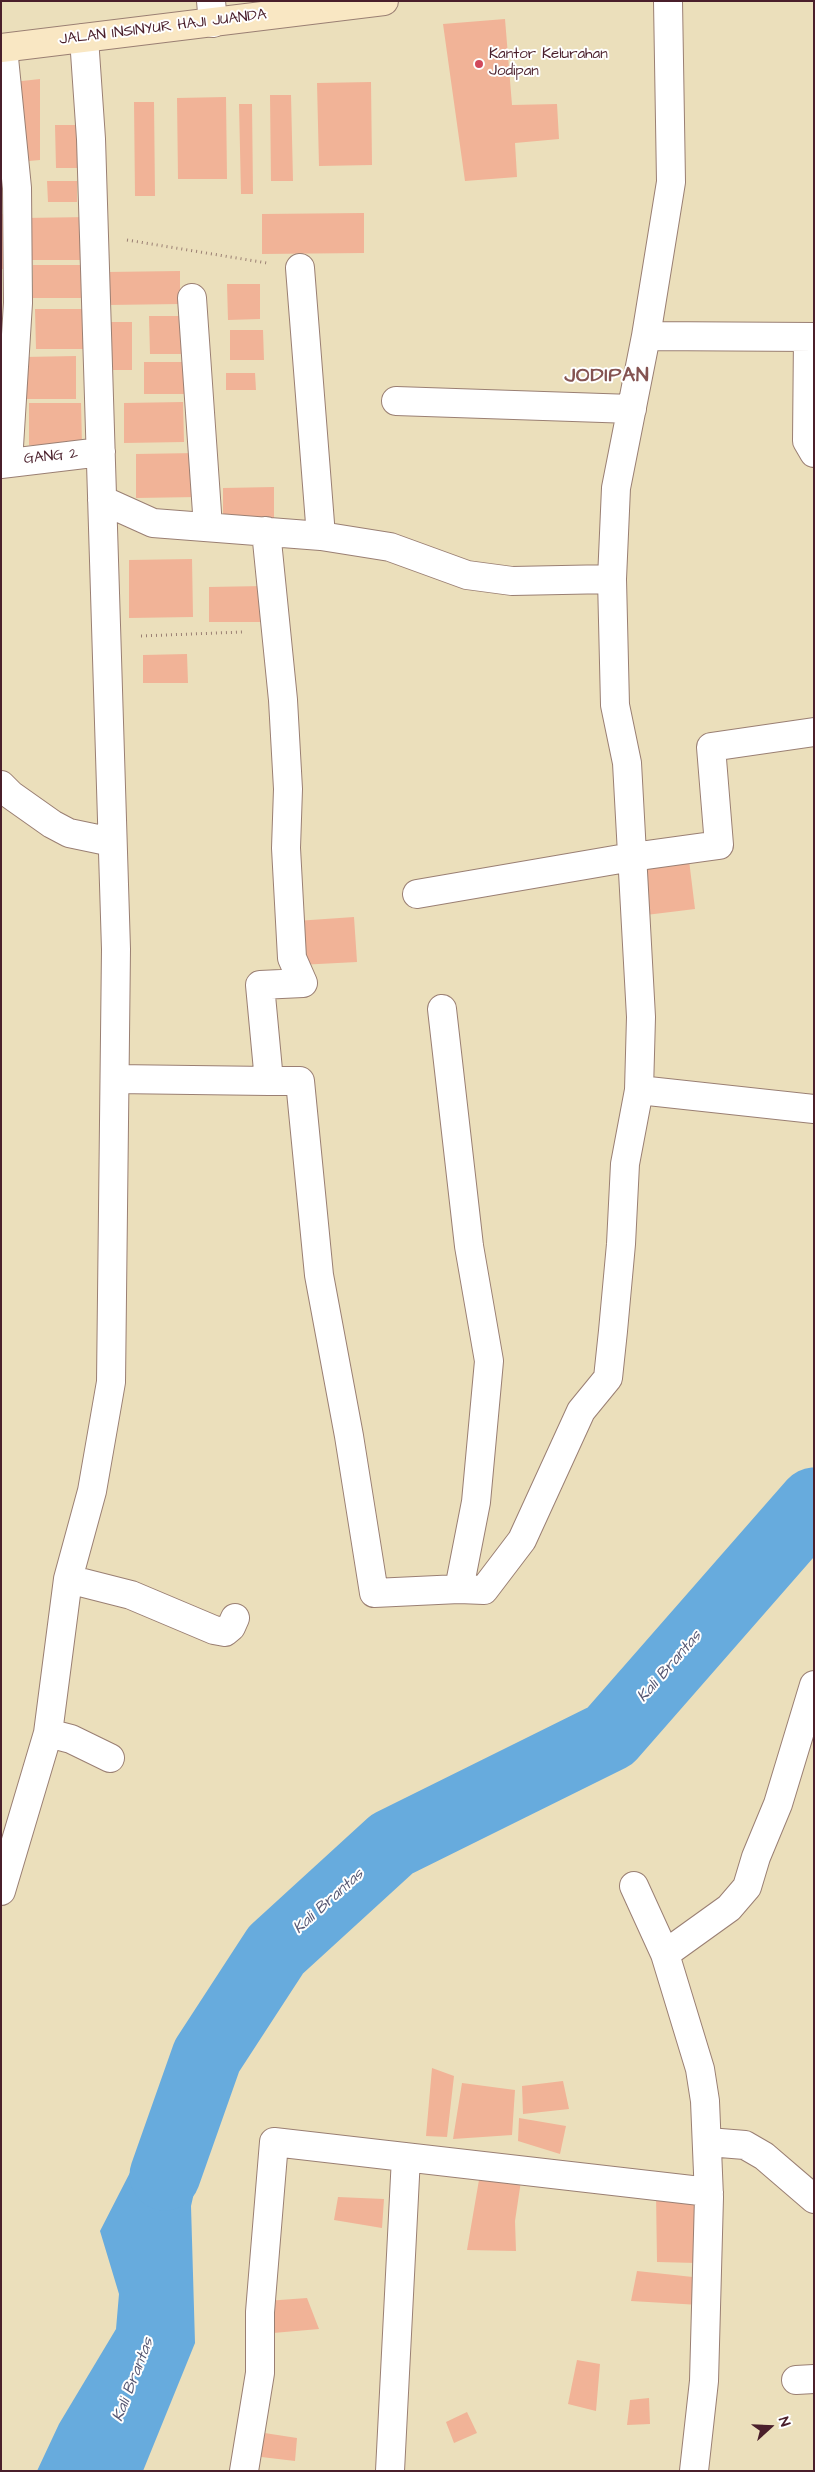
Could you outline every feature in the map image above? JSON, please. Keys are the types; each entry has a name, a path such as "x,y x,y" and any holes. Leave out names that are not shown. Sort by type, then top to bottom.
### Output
{"main road":[{"name":"JALAN INSINYUR HAJI JUANDA","path":"2,48 84,38 212,12 384,1"}],"street":[{"path":"115,1079 300,1082 319,1275 349,1436 374,1593 459,1589 484,1590 522,1540 581,1411 608,1378 621,1244 625,1164 640,1090 641,1017 628,763 615,705 612,579 616,488 646,336 671,182 668,1"},
{"path":"1,1891 48,1732 68,1579 92,1491 111,1382 116,950 91,139 84,38"},
{"path":"2,48 17,188 18,303 4,463"},
{"path":"300,268 321,536"},
{"path":"192,298 208,527"},
{"path":"646,336 811,337 807,441 814,452"},
{"path":"396,401 632,409"},
{"name":"GANG 2","path":"4,463 101,452"},
{"path":"102,500 153,523 321,536 390,547 467,575 512,581 612,579"},
{"path":"266,531 278,630 288,789 286,848 292,958 303,984 260,985 269,1081"},
{"path":"418,894 632,857 718,846 711,747 814,732"},
{"path":"1,785 11,795 52,824 69,833 112,842"},
{"path":"442,1009 469,1246 489,1361 476,1502 459,1589"},
{"path":"640,1090 814,1109"},
{"path":"68,1579 131,1595 214,1630 225,1632 231,1627 234,1618"},
{"path":"665,1954 729,1908 748,1887 756,1857 778,1804 814,1685"},
{"path":"48,1732 71,1739 110,1758"},
{"path":"634,1886 665,1954 700,2069 708,2142 709,2192 704,2381 694,2471"},
{"path":"244,2471 260,2373 260,2312 274,2142 709,2192"},
{"path":"708,2142 745,2145 764,2156 814,2199"},
{"path":"390,2471 406,2157"}],"path":[{"path":"94,234 300,268"},
{"path":"106,638 278,630"}],"water":[{"path":"179,2077 218,2087 191,2206 195,2343 143,2471 37,2471 59,2424 116,2329 119,2294 100,2231"}],"building":[{"name":"Kantor Kelurahan Jodipan","path":"505,19 512,105 557,104 559,139 515,143 517,177 465,181 443,24"},
{"path":"40,79 40,160 18,162 13,82"},
{"path":"371,82 372,165 319,166 317,83"},
{"path":"270,95 291,95 293,181 271,181"},
{"path":"226,97 227,179 178,179 177,98"},
{"path":"134,102 154,102 155,196 135,196"},
{"path":"239,104 252,104 253,194 241,194"},
{"path":"55,125 81,125 81,168 56,168"},
{"path":"47,181 77,181 77,202 48,202"},
{"path":"364,213 364,253 262,254 262,214"},
{"path":"1,214 14,214 15,269 1,269"},
{"path":"89,217 88,260 23,260 23,218"},
{"path":"33,265 85,265 86,298 33,298"},
{"path":"180,271 180,304 108,305 107,272"},
{"path":"227,284 260,284 260,319 228,320"},
{"path":"35,309 86,309 87,349 36,349"},
{"path":"149,316 182,316 183,354 150,354"},
{"path":"104,322 132,322 132,370 105,370"},
{"path":"230,330 263,330 264,360 230,360"},
{"path":"76,356 76,399 25,399 24,357"},
{"path":"144,362 188,362 189,394 144,394"},
{"path":"226,373 255,373 256,390 226,390"},
{"path":"183,402 184,442 124,443 124,403"},
{"path":"29,403 81,403 82,445 29,445"},
{"path":"196,453 197,497 136,498 136,454"},
{"path":"274,487 274,525 223,525 223,488"},
{"path":"192,559 193,617 129,618 129,560"},
{"path":"264,586 265,622 209,622 209,587"},
{"path":"187,654 188,683 143,683 143,655"},
{"path":"688,852 695,909 646,915 639,858"},
{"path":"354,917 357,962 299,965 296,921"},
{"path":"432,2068 454,2076 447,2137 426,2136"},
{"path":"563,2081 569,2109 523,2114 522,2086"},
{"path":"462,2083 515,2090 512,2135 453,2139"},
{"path":"519,2118 566,2126 560,2154 518,2141"},
{"path":"480,2174 521,2181 515,2221 516,2251 467,2250"},
{"path":"656,2193 699,2200 697,2263 657,2262"},
{"path":"338,2197 384,2199 382,2228 334,2220"},
{"path":"637,2271 702,2278 700,2305 631,2301"},
{"path":"307,2298 319,2329 273,2333 266,2301"},
{"path":"577,2360 600,2364 596,2411 568,2404"},
{"path":"649,2398 650,2424 627,2425 630,2400"},
{"path":"467,2412 477,2433 454,2443 446,2422"},
{"path":"258,2432 297,2438 295,2461 253,2456"}],"waterway":[{"name":"Kali Brantas","path":"165,2175 207,2056 276,1950 392,1844 610,1736 814,1503"}],"place":[{"name":"Kantor Kelurahan Jodipan","path":"479,64"}],"district":[{"name":"JODIPAN","path":"607,377"}]}
